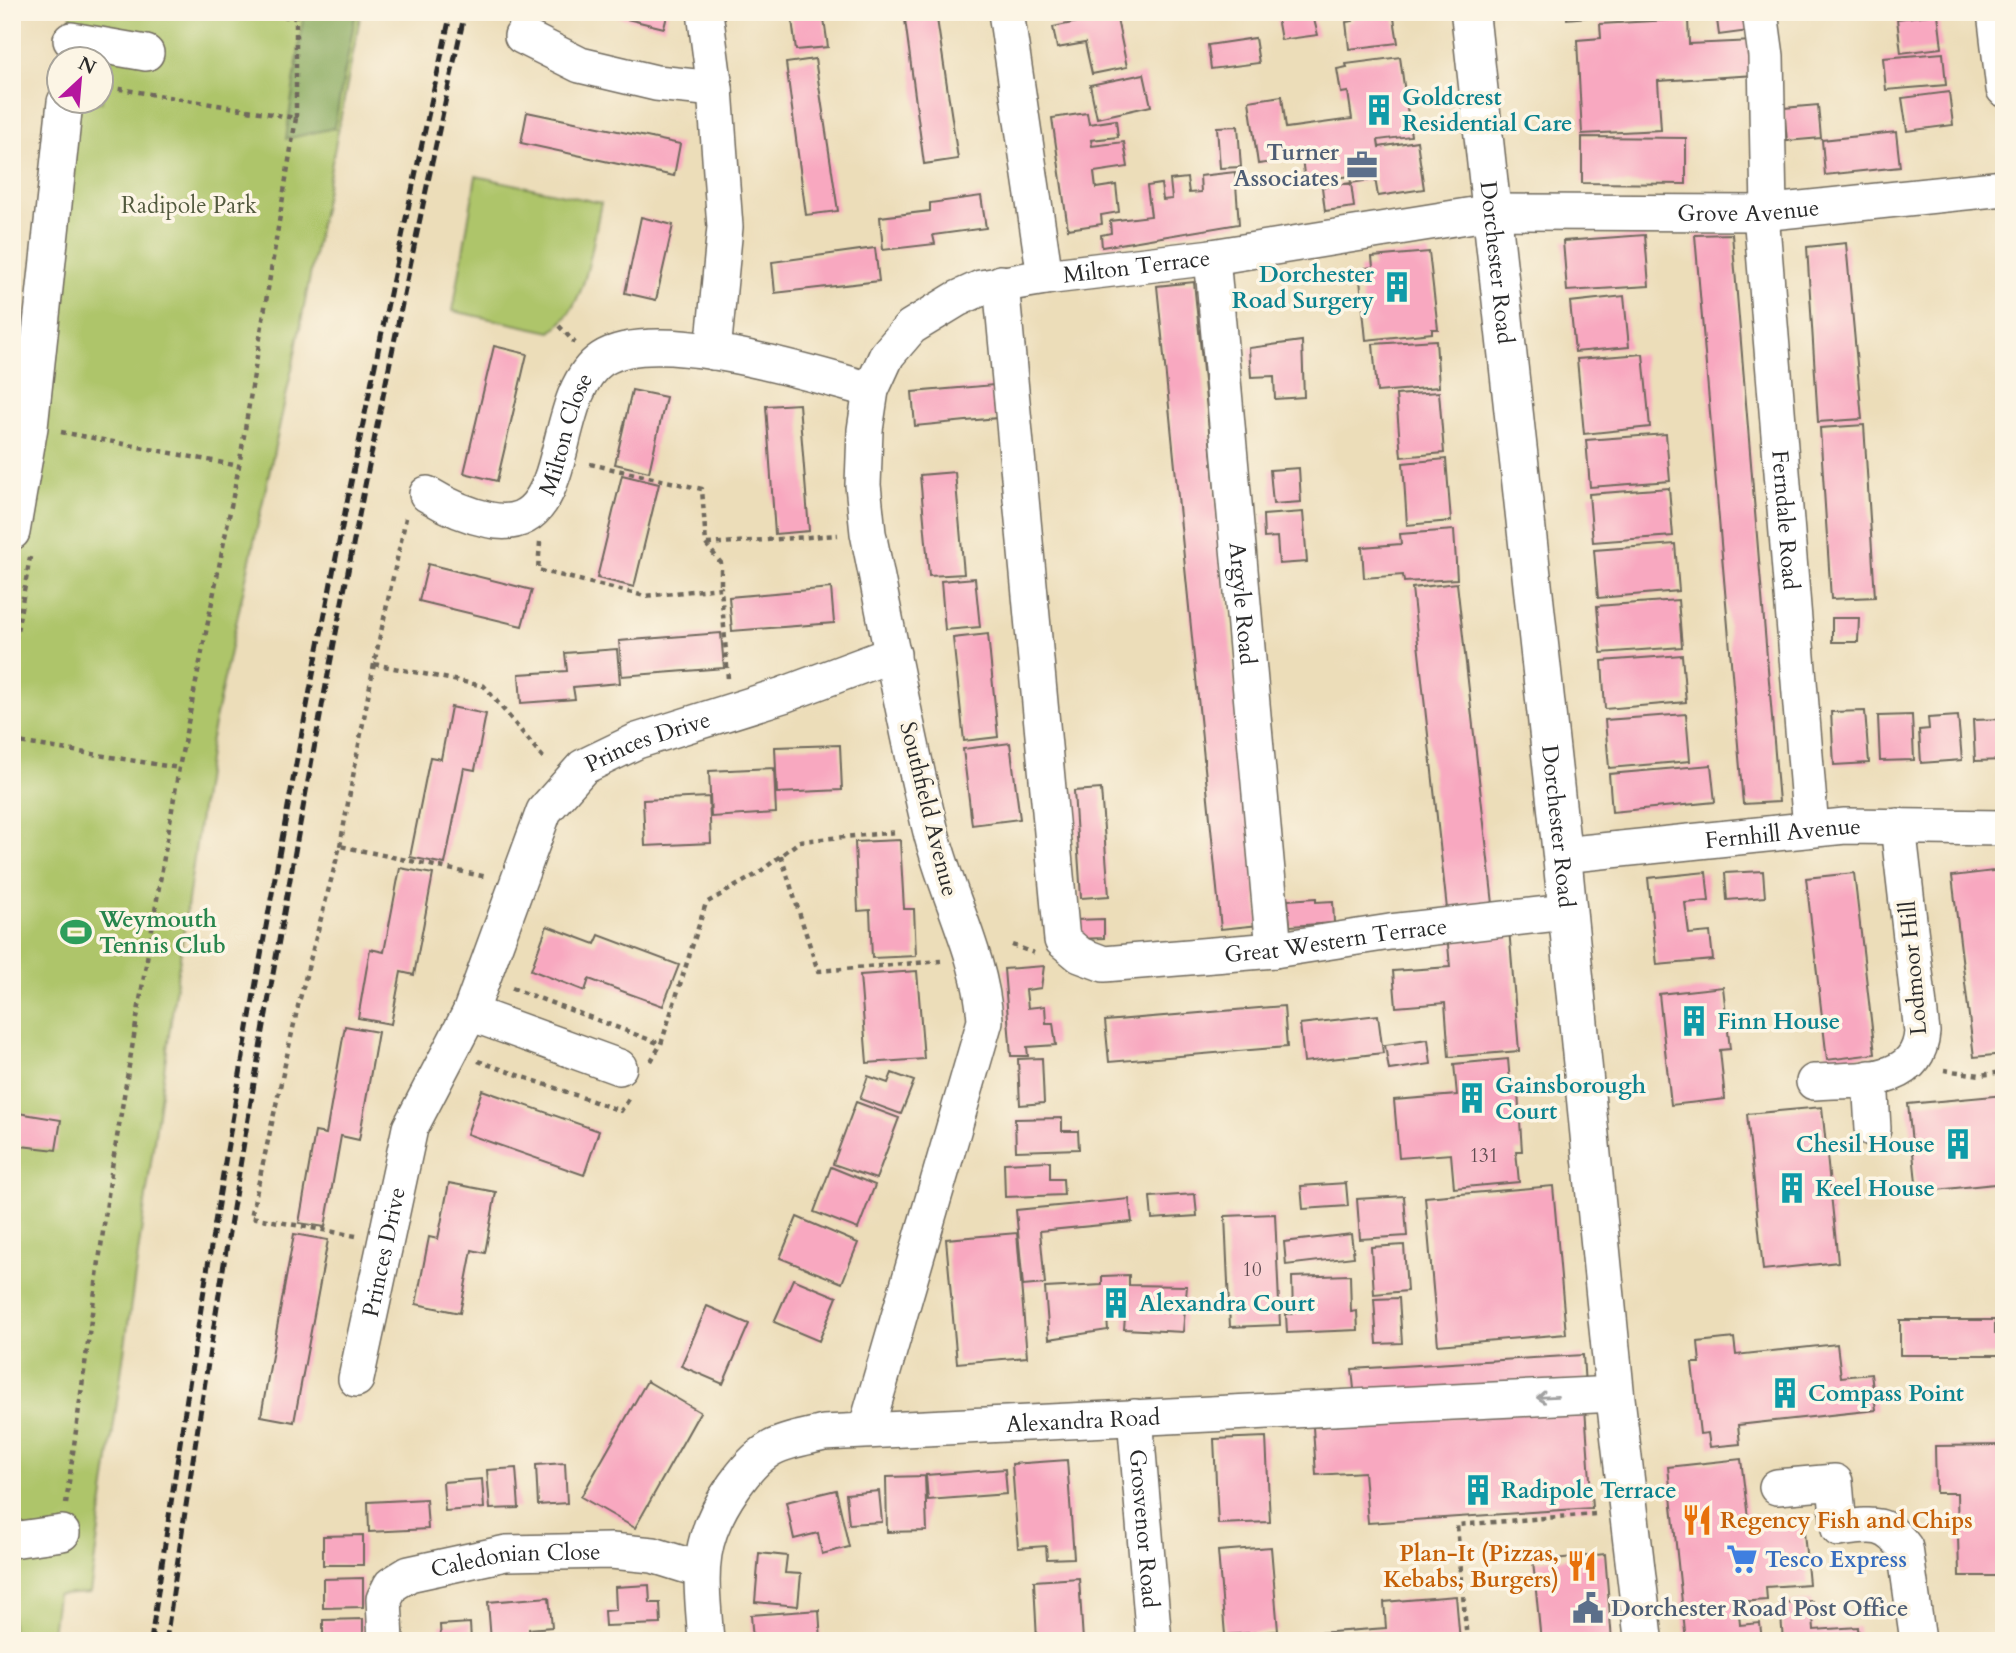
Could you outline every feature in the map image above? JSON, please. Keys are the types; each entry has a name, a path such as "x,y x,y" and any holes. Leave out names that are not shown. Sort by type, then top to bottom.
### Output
{"main road":[{"name":"Dorchester Road","path":"1470,12 1562,855 1615,1394 1644,1641"}],"street":[{"path":"705,12 715,89 725,227 713,352"},
{"name":"Milton Terrace","path":"1006,12 1045,277 1212,257 1492,212"},
{"name":"Ferndale Road","path":"1760,12 1766,56 1765,212 1811,829"},
{"path":"1995,12 2004,89"},
{"path":"522,36 580,65 656,82 715,89"},
{"path":"70,37 146,53"},
{"path":"12,532 32,413 64,116"},
{"name":"Grove Avenue","path":"1492,212 1765,212 2004,188"},
{"name":"Argyle Road","path":"1212,257 1274,950"},
{"name":"Southfield Avenue","path":"866,1430 985,1021 984,999 930,829 892,654 868,533 863,485 864,430 871,390 887,355 911,327 957,299 1002,283 1045,277"},
{"name":"Great Western Terrace","path":"1002,283 1062,940 1068,948 1104,964 1274,950 1390,932 1566,912"},
{"name":"Milton Close","path":"427,494 450,509 477,517 501,522 523,518 538,505 550,487 564,427 581,378 604,358 648,345 713,352 796,369 871,390"},
{"name":"Princes Drive","path":"356,1379 410,1128 470,1013 544,811 583,767 637,741 892,654"},
{"name":"Fernhill Avenue","path":"1562,855 1811,829 1898,826 2004,828"},
{"name":"Lodmoor Hill","path":"1814,1082 1898,1073 1918,1052 1922,1032 1898,826"},
{"path":"470,1013 634,1074"},
{"path":"1870,1078 1873,1129"},
{"name":"Alexandra Road","path":"706,1641 701,1570 705,1535 749,1466 773,1447 824,1433 1615,1394"},
{"name":"Grosvenor Road","path":"1135,1417 1154,1641"},
{"path":"1776,1487 1835,1482 1839,1529 1873,1525 1885,1528 1896,1536 1905,1548 1918,1641"},
{"path":"12,1540 62,1534"},
{"name":"Caledonian Close","path":"386,1641 384,1599 391,1585 409,1574 506,1553 653,1555 701,1570"}],"path":[{"path":"62,1534 111,1173 179,768 239,466 296,118 296,15 253,12"},
{"path":"116,88 296,118"},
{"path":"49,430 239,466"},
{"path":"559,457 702,489 706,544 721,563 731,711"},
{"path":"384,1241 251,1217 298,1006 340,846 374,664 406,515 427,494"},
{"path":"523,518 542,545 538,570 645,596 722,588"},
{"path":"706,544 868,533"},
{"path":"374,664 484,686 567,785"},
{"path":"12,741 179,768"},
{"path":"451,1051 621,1111 634,1074 662,1044 706,903 757,874 800,841 930,829"},
{"path":"340,846 518,884"},
{"path":"781,856 818,971 972,958"},
{"path":"484,977 662,1044"},
{"path":"1912,1061 1945,1070 1980,1074 2004,1072"},
{"path":"1467,1641 1457,1525 1628,1511"}],"green space":[{"name":"Radipole Park","path":"71,12 361,12 293,364 211,738 90,1593 57,1595 51,1641 12,1641 12,532 63,116 116,116 116,46 70,46"},
{"path":"304,12 356,12 334,128 286,139"},
{"path":"476,176 601,203 591,256 581,290 564,320 551,332 453,311"}],"building":[{"path":"598,12 668,12 664,28"},
{"path":"791,12 823,12 828,47 796,50"},
{"path":"904,12 936,12 958,159 924,164"},
{"path":"1276,12 1312,12 1318,35 1281,40"},
{"path":"1351,12 1393,12 1398,43 1349,49 1346,22 1353,21"},
{"path":"1567,12 1620,12 1620,14 1567,19"},
{"path":"1716,12 1746,12 1749,31 1719,35"},
{"path":"1116,14 1127,67 1092,74 1085,43 1057,48 1053,27"},
{"path":"1938,14 1942,48 1901,53 1897,19"},
{"path":"1688,19 1689,44 1754,41 1756,75 1658,81 1661,130 1582,134 1577,40 1601,38 1600,24"},
{"path":"1255,38 1259,63 1211,69 1208,45"},
{"path":"1943,53 1946,85 1886,90 1883,58"},
{"name":"Goldcrest Residential Care","path":"1400,57 1411,136 1378,140 1379,147 1417,141 1424,189 1378,196 1374,172 1369,173 1370,180 1351,183 1350,176 1305,182 1302,158 1258,164 1249,101 1282,96 1286,128 1352,119 1348,92 1341,93 1337,69 1347,67 1346,64"},
{"path":"815,59 838,211 806,215 786,63"},
{"path":"1144,74 1151,106 1097,118 1090,85"},
{"path":"1949,92 1953,125 1907,131 1902,98"},
{"path":"1818,105 1821,138 1787,141 1784,108"},
{"path":"527,112 680,144 674,176 521,143"},
{"path":"1087,113 1089,124 1116,120 1118,137 1091,140 1092,146 1124,142 1128,167 1094,172 1096,188 1116,185 1119,212 1101,215 1102,224 1068,229 1052,118"},
{"path":"1238,126 1241,167 1220,168 1217,127"},
{"path":"1896,132 1900,167 1825,175 1822,140"},
{"path":"1582,137 1686,138 1686,184 1582,183"},
{"path":"1235,172 1239,224 1102,247 1101,235 1111,233 1110,221 1151,216 1147,186 1161,184 1163,200 1172,199 1170,180 1187,178 1189,193 1201,192 1200,176"},
{"path":"1351,183 1354,207 1325,211 1322,187"},
{"path":"981,196 986,228 933,235 935,244 883,250 880,217 930,211 930,203"},
{"path":"641,217 673,225 656,300 625,293"},
{"path":"1732,234 1779,802 1743,804 1695,235"},
{"path":"1645,235 1649,286 1567,291 1563,241"},
{"path":"1846,243 1862,419 1818,422 1807,247"},
{"path":"875,248 879,281 775,293 772,262"},
{"name":"Dorchester Road Surgery","path":"1429,252 1438,329 1432,329 1432,333 1366,340 1359,269 1373,267 1372,257"},
{"path":"1194,282 1259,925 1221,929 1157,286"},
{"path":"1624,296 1629,347 1575,352 1570,302"},
{"path":"1436,340 1439,387 1377,392 1373,344"},
{"path":"1302,341 1304,397 1275,399 1274,376 1251,377 1249,348"},
{"path":"494,346 527,354 497,481 464,473"},
{"path":"1643,354 1650,427 1584,434 1577,359"},
{"path":"994,385 997,418 915,426 912,392"},
{"path":"632,390 666,397 649,472 615,464"},
{"path":"1439,392 1444,453 1401,457 1396,395"},
{"path":"799,404 809,531 775,534 766,406"},
{"path":"1864,425 1875,597 1831,599 1820,428"},
{"path":"1666,434 1670,481 1590,487 1586,440"},
{"path":"1446,459 1451,521 1407,525 1403,463"},
{"path":"1299,468 1301,502 1273,504 1270,470"},
{"path":"955,472 964,574 929,576 920,475"},
{"path":"622,475 659,484 634,587 597,578"},
{"path":"1669,488 1673,536 1593,542 1589,494"},
{"path":"1303,512 1307,562 1279,564 1277,537 1264,538 1263,515"},
{"path":"1454,530 1457,579 1404,582 1403,575 1364,578 1362,547 1401,544 1400,534"},
{"path":"1675,544 1679,591 1598,598 1594,550"},
{"path":"428,564 532,590 522,626 419,601"},
{"path":"975,578 980,627 945,630 941,581"},
{"path":"1457,583 1493,904 1447,909 1412,588"},
{"path":"831,588 834,623 732,631 729,597"},
{"path":"1678,600 1682,647 1601,653 1597,606"},
{"path":"1832,618 1859,618 1858,642 1832,642"},
{"path":"721,633 724,668 622,676 619,641"},
{"path":"988,634 998,737 964,741 953,638"},
{"path":"617,649 620,683 573,687 575,699 521,703 519,674 567,671 565,653"},
{"path":"1682,655 1686,702 1605,709 1602,661"},
{"path":"451,707 486,714 475,770 464,768 445,864 410,857 430,757 441,759"},
{"path":"1865,711 1869,763 1834,765 1831,712"},
{"path":"1686,714 1690,761 1609,768 1605,720"},
{"path":"1912,715 1914,760 1880,761 1878,716"},
{"path":"1958,716 1962,760 1921,763 1919,730 1929,729 1928,718"},
{"path":"2003,719 2004,760 1975,761 1973,720"},
{"path":"1010,743 1020,819 972,825 963,749"},
{"path":"840,745 842,790 777,793 775,747"},
{"path":"1711,765 1715,802 1612,812 1609,774"},
{"path":"774,768 776,813 711,817 709,771"},
{"path":"1101,789 1109,896 1081,898 1074,791"},
{"path":"709,797 711,843 645,846 643,800"},
{"path":"900,840 904,909 914,909 916,956 872,958 870,910 858,911 855,842"},
{"path":"400,868 433,874 414,975 401,972 391,1024 358,1018 370,949 384,952"},
{"path":"2001,870 2004,897 2004,1054 1974,1057 1952,876"},
{"path":"1763,871 1765,897 1727,900 1725,873"},
{"path":"1706,872 1709,901 1685,903 1689,934 1710,932 1713,960 1657,965 1648,878"},
{"path":"1854,873 1875,1054 1827,1060 1806,878"},
{"path":"1316,898 1316,902 1333,901 1334,923 1290,926 1288,900"},
{"path":"1104,919 1104,938 1076,939 1075,920"},
{"path":"547,926 595,944 599,935 679,965 663,1006 589,979 585,991 531,970"},
{"path":"1509,928 1519,1051 1449,1057 1445,1003 1396,1007 1393,971 1450,967 1447,933"},
{"path":"1044,966 1041,988 1026,990 1028,1008 1045,1006 1046,1023 1053,1023 1056,1045 1027,1047 1028,1056 1011,1056 1004,969"},
{"path":"917,971 924,1059 867,1063 860,975"},
{"name":"Finn House","path":"1723,987 1730,1049 1720,1050 1725,1099 1671,1105 1659,994"},
{"path":"1284,1006 1287,1047 1109,1062 1105,1021"},
{"path":"1378,1015 1383,1053 1304,1062 1300,1024"},
{"path":"345,1026 378,1032 359,1140 341,1136 325,1227 299,1223 315,1132 326,1134"},
{"path":"1428,1039 1431,1064 1389,1070 1385,1045"},
{"path":"1042,1058 1044,1103 1020,1105 1018,1059"},
{"path":"1508,1059 1511,1093 1518,1092 1522,1151 1516,1151 1519,1182 1454,1188 1451,1154 1399,1158 1394,1100 1457,1095 1454,1064"},
{"path":"892,1073 914,1081 901,1114 860,1099 868,1076 888,1083"},
{"path":"482,1090 599,1131 584,1175 467,1134"},
{"name":"Chesil House","path":"2004,1095 2004,1183 1917,1192 1908,1104"},
{"path":"856,1102 899,1118 876,1179 833,1164"},
{"name":"Keel House","path":"1822,1107 1838,1262 1763,1270 1747,1114"},
{"path":"12,1112 61,1120 56,1150 12,1145"},
{"path":"1062,1118 1062,1131 1078,1131 1079,1149 1016,1151 1015,1119"},
{"path":"1050,1161 1050,1179 1063,1179 1064,1195 1005,1197 1004,1163"},
{"path":"831,1167 875,1185 858,1229 814,1212"},
{"path":"449,1183 496,1192 485,1253 472,1250 460,1313 416,1304 429,1237 438,1239"},
{"path":"1346,1183 1348,1206 1303,1209 1301,1186"},
{"path":"1553,1186 1566,1334 1438,1345 1425,1197"},
{"path":"1195,1194 1197,1216 1152,1219 1150,1197"},
{"path":"1404,1196 1407,1236 1360,1239 1357,1199"},
{"path":"1129,1199 1132,1222 1040,1231 1045,1284 1023,1286 1016,1210"},
{"name":"Alexandra Court","path":"1275,1214 1280,1325 1230,1327 1225,1216"},
{"path":"797,1217 858,1243 842,1283 780,1258"},
{"path":"1017,1233 1027,1357 957,1363 946,1239"},
{"path":"294,1234 328,1240 294,1422 261,1416"},
{"path":"1351,1234 1354,1257 1286,1265 1284,1242"},
{"path":"1404,1245 1407,1291 1374,1294 1371,1247"},
{"name":"Alexandra Court","path":"1129,1275 1129,1285 1187,1286 1183,1332 1124,1329 1125,1317 1107,1318 1108,1330 1049,1339 1045,1288 1102,1285 1102,1276"},
{"path":"1350,1275 1351,1312 1357,1311 1358,1330 1287,1333 1286,1314 1293,1314 1292,1277"},
{"path":"793,1279 837,1297 819,1341 774,1322"},
{"path":"1399,1298 1402,1343 1377,1344 1374,1299"},
{"path":"707,1306 749,1324 723,1384 681,1366"},
{"path":"1900,1320 1995,1320 1995,1333 2004,1333 2004,1355 1900,1355"},
{"name":"Compass Point","path":"1734,1338 1736,1355 1837,1344 1841,1377 1871,1374 1876,1410 1738,1425 1740,1444 1710,1447 1708,1433 1700,1434 1692,1363 1700,1363 1698,1342"},
{"path":"1583,1355 1585,1386 1355,1399 1352,1369"},
{"path":"647,1381 700,1412 635,1528 581,1497"},
{"path":"1585,1408 1592,1508 1368,1523 1364,1472 1316,1475 1313,1427"},
{"path":"1266,1437 1270,1522 1218,1524 1214,1439"},
{"path":"2004,1445 2004,1576 1959,1576 1957,1493 1936,1493 1935,1446"},
{"path":"1741,1459 1749,1527 1803,1522 1809,1584 1766,1587 1767,1600 1738,1602 1740,1625 1760,1623 1762,1641 1686,1641 1668,1467"},
{"path":"1067,1460 1074,1558 1047,1559 1046,1546 1018,1548 1012,1464"},
{"path":"565,1463 567,1503 538,1505 536,1465"},
{"path":"516,1468 519,1508 490,1509 487,1470"},
{"path":"1005,1469 1007,1494 928,1500 926,1475"},
{"path":"925,1476 927,1531 887,1532 886,1477"},
{"path":"482,1479 484,1508 445,1511 443,1482"},
{"path":"836,1490 849,1547 822,1554 818,1533 794,1539 786,1502"},
{"path":"879,1491 882,1522 849,1524 846,1494"},
{"path":"426,1499 428,1529 369,1532 368,1502"},
{"path":"363,1535 363,1565 323,1565 323,1536"},
{"path":"1271,1547 1278,1631 1225,1635 1218,1551"},
{"path":"759,1553 787,1556 785,1573 801,1574 798,1606 755,1602"},
{"path":"1605,1554 1612,1641 1541,1641 1533,1561"},
{"path":"363,1578 363,1607 323,1608 323,1579"},
{"path":"1079,1578 1083,1641 1037,1641 1034,1581"},
{"path":"649,1585 650,1603 660,1603 661,1624 605,1626 604,1611 616,1610 615,1587"},
{"path":"1456,1596 1460,1641 1319,1641 1318,1633 1386,1628 1384,1602"},
{"path":"549,1597 552,1627 529,1629 529,1641 491,1641 488,1602"},
{"path":"1812,1601 1814,1630 1858,1627 1859,1641 1783,1641 1780,1603"},
{"path":"819,1610 821,1641 753,1641 751,1615"},
{"path":"363,1619 363,1641 323,1641 323,1620"},
{"path":"470,1623 471,1641 441,1641 440,1625"}],"railway":[{"path":"151,1641 213,1232 285,823 364,417 451,12"},
{"path":"166,1641 229,1232 300,823 379,417 465,12"}],"place":[{"name":"Goldcrest Residential Care","path":"1379,110"},
{"name":"Turner Associates","path":"1362,165"},
{"name":"Dorchester Road Surgery","path":"1397,287"},
{"name":"Weymouth Tennis Club","path":"76,932"},
{"name":"Finn House","path":"1694,1021"},
{"name":"Gainsborough Court","path":"1472,1098"},
{"name":"Chesil House","path":"1958,1144"},
{"name":"Keel House","path":"1792,1188"},
{"name":"Alexandra Court","path":"1116,1303"},
{"name":"Compass Point","path":"1785,1393"},
{"name":"Radipole Terrace","path":"1478,1490"},
{"name":"Regency Fish and Chips","path":"1697,1520"},
{"name":"Tesco Express","path":"1742,1559"},
{"name":"Plan-It (Pizzas, Kebabs, Burgers)","path":"1582,1566"},
{"name":"Dorchester Road Post Office","path":"1588,1608"}]}
